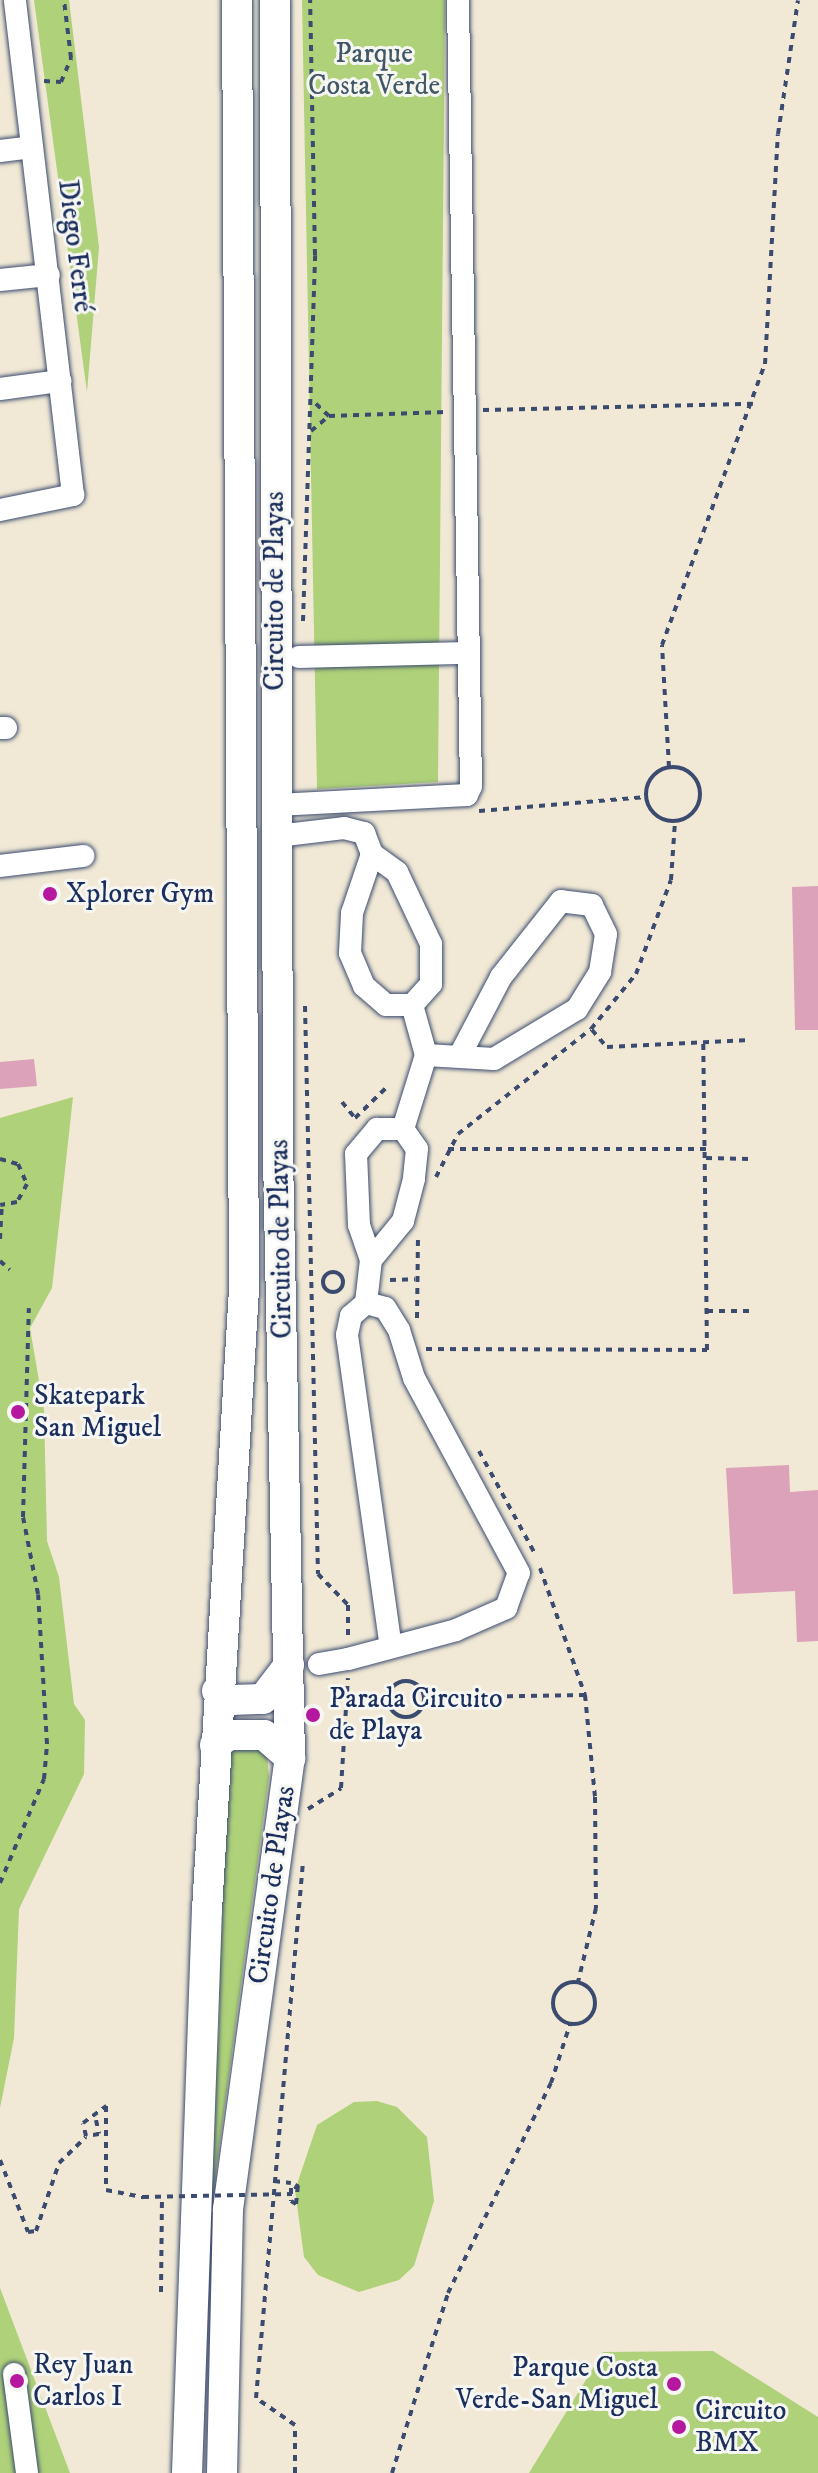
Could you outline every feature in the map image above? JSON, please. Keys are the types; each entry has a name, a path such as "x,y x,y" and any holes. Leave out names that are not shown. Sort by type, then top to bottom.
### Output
{"highway":[{"name":"Circuito de Playas","path":"187,2473 217,1691 244,1289 237,0"},
{"name":"Circuito de Playas","path":"222,2473 228,2209 305,1663 277,836 275,0"},
{"path":"217,1691 231,1700 263,1699 305,1663"},
{"path":"215,1745 229,1735 264,1735 290,1758"}],"street":[{"name":"Diego Ferré","path":"0,510 70,498 49,275 15,0"},
{"path":"277,805 467,795 458,0"},
{"path":"0,151 32,147"},
{"path":"0,280 49,275"},
{"path":"0,389 60,381"},
{"path":"299,657 467,653"},
{"path":"277,836 344,828 364,833 372,854 397,872 431,944 431,984 412,1005 386,1005 364,986 350,953 352,913 372,854"},
{"path":"0,866 83,856"},
{"path":"426,1055 494,1059 577,1009 600,972 606,934 592,905 561,901 501,977 460,1055"},
{"path":"403,1129 426,1055 412,1005"},
{"path":"391,1647 347,1335 351,1316 366,1303 371,1260 359,1225 356,1154 377,1129 403,1129"},
{"path":"371,1260 403,1221 414,1179 417,1149 403,1129"},
{"path":"305,1663 391,1647 506,1608 519,1573 414,1378 399,1330 385,1308 366,1303"},
{"path":"14,2374 27,2473"}],"path":[{"path":"25,81 61,82 71,58 64,0"},
{"path":"669,767 662,645 753,404 765,364 778,134 798,0"},
{"path":"311,400 329,416"},
{"path":"311,431 329,416 753,404"},
{"path":"669,767 689,772 701,794 695,810 675,821 657,816 646,794 651,778 669,767"},
{"path":"431,1188 448,1149 498,1097 548,1068 591,1029 636,974 663,911 675,821"},
{"path":"591,1029 607,1047 750,1040"},
{"path":"426,1349 707,1350 703,1040"},
{"path":"342,1102 355,1118 389,1085"},
{"path":"448,1149 706,1149"},
{"path":"706,1158 750,1159"},
{"path":"0,1159 18,1164 27,1184 17,1202 1,1205 0,1239"},
{"path":"418,1324 419,1229"},
{"path":"0,1261 10,1270"},
{"path":"309,1282 322,1281 333,1271 344,1281 333,1292 322,1281"},
{"path":"0,1883 44,1779 47,1744 38,1594 23,1517 29,1308"},
{"path":"707,1311 751,1311"},
{"path":"420,1338 431,1363"},
{"path":"472,1439 522,1524 585,1695 596,1908 578,1982"},
{"path":"348,1696 387,1698 403,1682 414,1683 423,1698"},
{"path":"423,1698 585,1695"},
{"path":"387,1698 394,1714 405,1717 417,1713 423,1698"},
{"path":"578,1982 591,1991 595,2007 586,2021 570,2024 556,2015 553,1999 562,1985 578,1982"},
{"path":"392,2473 448,2293 551,2083 570,2024"},
{"path":"86,2136 83,2123 96,2120 106,2106 106,2190 162,2197 291,2188 298,2184 296,2204 291,2201 291,2188"},
{"path":"0,2160 28,2232 36,2231 59,2163 86,2136 99,2134 96,2120"},
{"path":"274,2181 291,2188"},
{"path":"161,2292 162,2197"}],"green space":[{"path":"34,0 69,0 99,247 87,392"},
{"name":"Parque Costa Verde","path":"302,0 445,0 438,782 317,789"},
{"path":"73,1097 52,1288 30,1328 44,1410 47,1541 59,1577 74,1704 85,1720 84,1774 19,1909 14,2038 0,2108 0,1118"},
{"path":"256,1745 267,1755 269,1777 211,2208 205,2206 219,2029 223,1768 230,1752"},
{"path":"377,2101 397,2107 427,2137 434,2201 414,2266 399,2280 359,2292 318,2275 304,2257 295,2190 317,2125 354,2102"},
{"name":"Rey Juan Carlos I","path":"0,2288 70,2473 0,2473"},
{"name":"Parque Costa Verde-San Miguel","path":"713,2351 818,2417 818,2473 529,2473 603,2352"}],"building":[{"path":"818,886 818,1030 795,1030 792,887"},
{"path":"34,1059 37,1086 0,1089 0,1062"},
{"path":"789,1465 790,1492 818,1490 818,1641 797,1642 795,1591 733,1594 726,1468"}],"place":[{"name":"Xplorer Gym","path":"50,894"},
{"name":"Skatepark San Miguel","path":"18,1412"},
{"name":"Parada Circuito de Playa","path":"313,1715"},
{"name":"Rey Juan Carlos I","path":"17,2381"},
{"name":"Parque Costa Verde-San Miguel","path":"674,2384"},
{"name":"Circuito BMX","path":"679,2427"}]}
